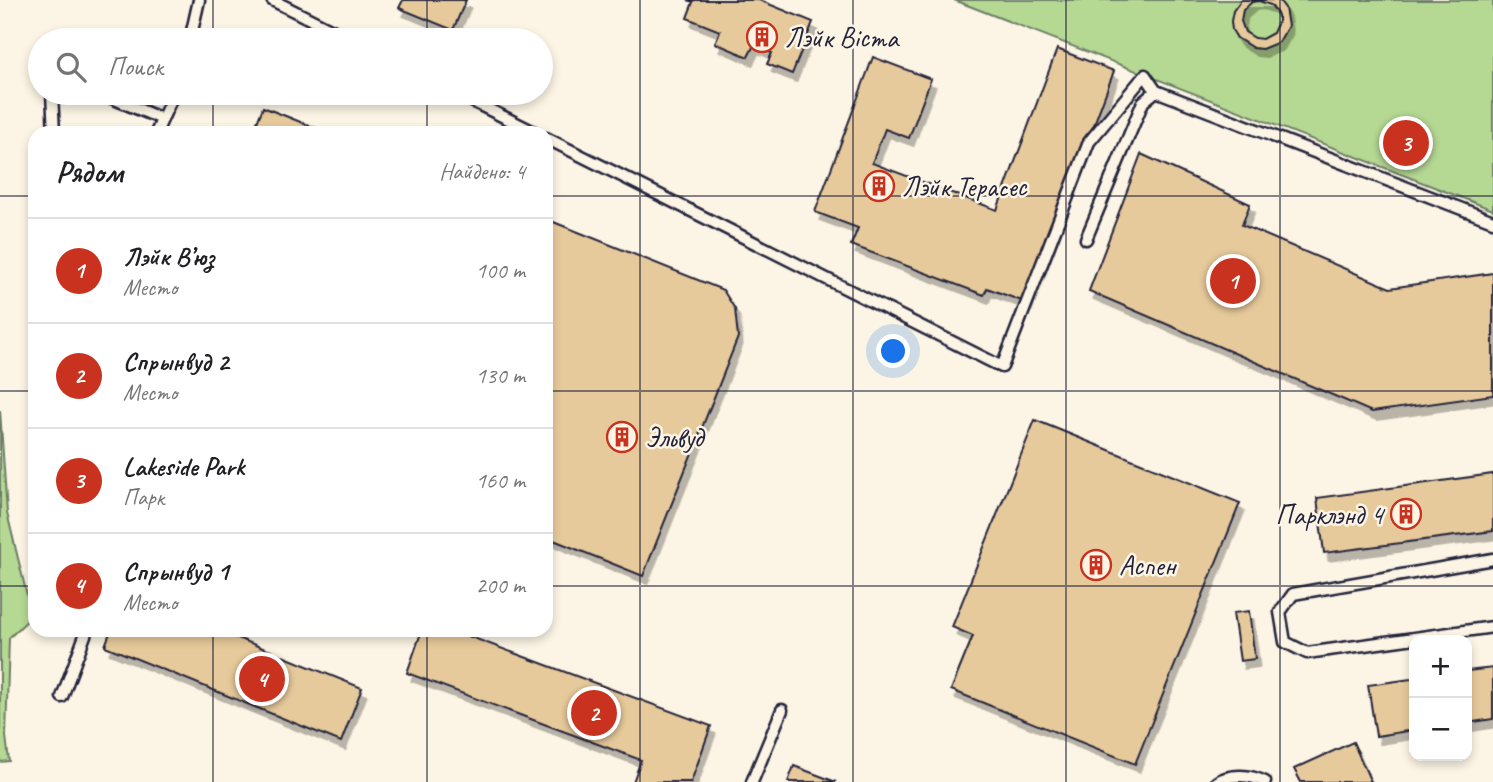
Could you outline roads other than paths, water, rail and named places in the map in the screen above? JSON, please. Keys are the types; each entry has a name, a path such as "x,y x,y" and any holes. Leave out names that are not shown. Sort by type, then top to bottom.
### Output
{"lane":[{"path":"193,28 200,0"},
{"path":"272,0 328,28"},
{"path":"553,142 1002,367 1089,142 1145,75 1156,91 1493,221"},
{"path":"1086,239 1143,102 1156,91"},
{"path":"53,105 54,126"},
{"path":"129,105 162,119"},
{"path":"159,126 168,105"},
{"path":"480,105 522,126"},
{"path":"1493,559 1293,594 1280,612 1285,642 1307,653 1493,627"},
{"path":"62,697 84,637"},
{"path":"752,782 782,710"},
{"path":"1217,782 1226,776 1246,776 1265,782"}],"place":[{"name":"Лэйк Вiста","path":"762,37"},
{"name":"Lakeside Park","path":"1406,143"},
{"name":"Лэйк Терасес","path":"879,186"},
{"name":"Лэйк В’юз","path":"1233,281"},
{"name":"Эльвуд","path":"622,437"},
{"name":"Парклэнд 4","path":"1406,514"},
{"name":"Аспен","path":"1096,565"},
{"name":"Спрынвуд 1","path":"262,679"},
{"name":"Спрынвуд 2","path":"594,713"}]}
